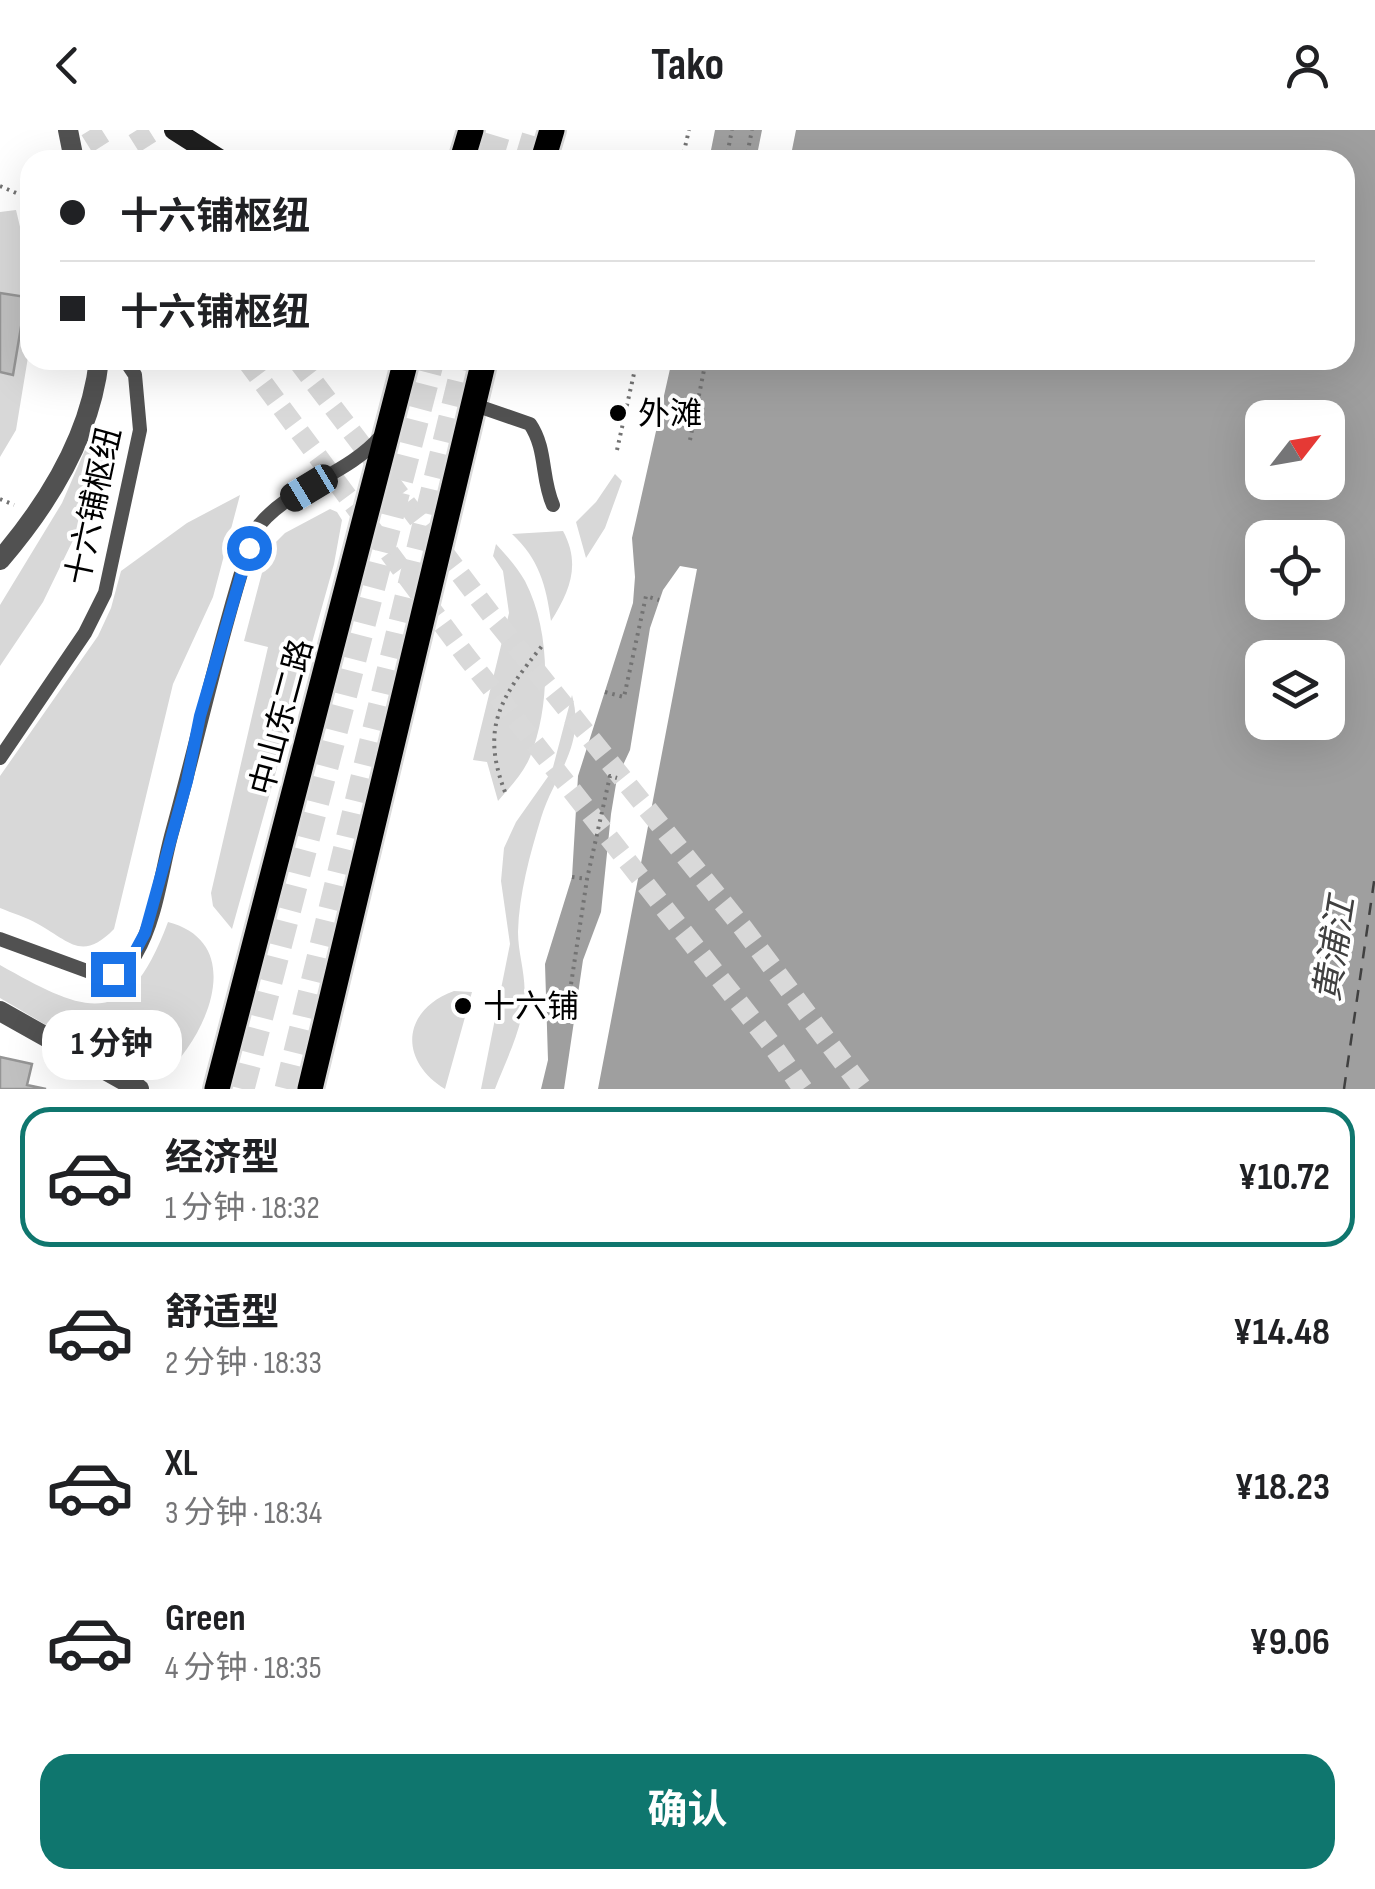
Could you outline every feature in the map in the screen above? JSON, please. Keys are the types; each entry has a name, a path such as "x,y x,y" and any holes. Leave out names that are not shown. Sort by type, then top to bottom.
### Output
{"main road":[{"path":"174,130 206,150"},
{"name":"中山东二路","path":"217,1089 404,370"},
{"path":"310,1089 481,370"}],"street":[{"path":"0,560 36,515 79,438 96,390 98,370"},
{"path":"0,1010 139,1089"}],"lane":[{"name":"十六铺枢纽","path":"0,758 85,633 105,593 140,430 132,370"},
{"path":"472,404 530,424 543,450 545,481 553,506"},
{"path":"0,940 98,975 126,968 145,933 187,781 200,716 254,532 274,509 362,454 391,424"}],"path":[{"path":"617,450 635,370"},
{"path":"690,440 704,370"},
{"path":"605,692 624,697 646,596 658,600"},
{"path":"506,792 497,770 493,730 508,691 542,646"},
{"path":"577,995 570,991 587,879 610,776 618,778"},
{"path":"572,877 587,879"}],"shaded area":[{"path":"16,210 20,227 20,370 26,370 16,430 0,457 0,212"},
{"path":"103,443 110,464 43,602 0,666 0,605 62,503 85,450"},
{"path":"615,474 622,481 605,528 586,558 576,522"},
{"path":"240,495 213,597 173,684 114,929 93,945 67,942 0,908 0,776 98,636 121,571 187,523"},
{"path":"330,509 342,520 334,564 232,929 213,906 211,893 268,647 244,641 268,550 285,533"},
{"path":"563,531 571,555 571,577 551,621 540,573 512,534"},
{"path":"496,544 522,576 534,601 545,668 542,715 530,757 498,801 487,762 473,760 509,613 503,571 493,556"},
{"path":"572,695 572,744 541,818 520,903 518,941 525,992 520,1024 495,1089 481,1089 510,944 501,881 504,848 516,822 552,771"},
{"path":"168,922 193,933 207,949 213,970 205,1015 194,1038 164,1075 126,1072 0,998 0,965 81,1002 101,1003 120,997 137,982 153,957"},
{"path":"454,991 472,992 445,1089 419,1064 412,1036 424,1010"}],"water":[{"name":"黄浦江","path":"715,130 1375,130 1375,1089 541,1089 548,1060 545,964 572,877 578,776 633,603 632,538 670,370 1355,370 1355,150 711,150"}],"pier":[{"path":"762,130 796,130 792,150 758,150"},
{"path":"680,566 697,569 598,1089 564,1089 583,960 601,912 617,778 630,750 650,628 663,590"}],"building":[{"path":"0,293 20,296 20,333 13,375 0,372"},
{"path":"0,1057 32,1064 27,1085 46,1089 0,1089"}],"ferry route":[{"path":"1344,1089 1375,875"}],"tunnel":[{"path":"90,130 103,150"},
{"path":"137,130 150,150"},
{"path":"493,150 499,130"},
{"path":"530,150 536,130"},
{"path":"253,370 466,656 803,1089"},
{"path":"305,370 492,616 743,928 863,1089"},
{"path":"242,1089 429,370"},
{"path":"287,1089 463,370"}],"place":[{"name":"外滩","path":"618,413"},
{"name":"十六铺","path":"463,1006"}],"route":[{"path":"113,974 126,968 145,933 187,781 200,716 249,548"}]}
